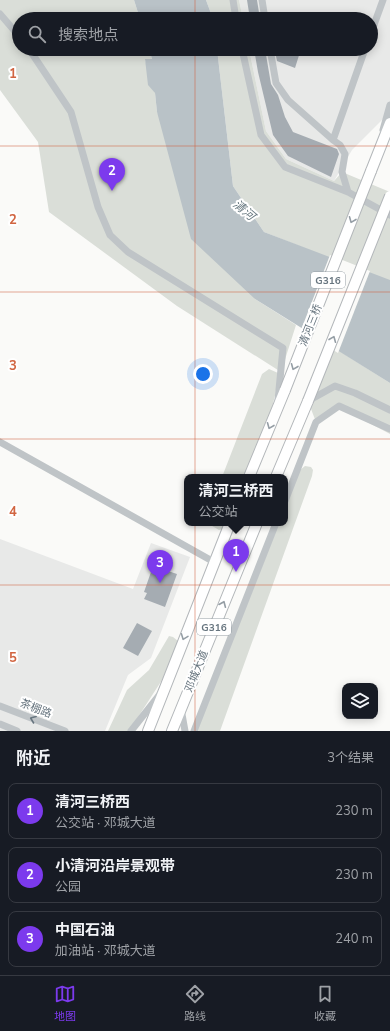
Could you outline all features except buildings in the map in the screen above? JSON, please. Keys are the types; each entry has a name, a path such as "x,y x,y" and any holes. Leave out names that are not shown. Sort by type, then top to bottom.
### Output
{"highway":[{"name":"G316","path":"371,171 390,123"},
{"name":"清河三桥","path":"277,408 371,171"},
{"name":"G316","path":"277,474 390,196"},
{"name":"G316","path":"250,474 277,408"},
{"name":"G316","path":"148,731 229,526"},
{"name":"邓城大道","path":"172,731 256,526"}],"street":[{"path":"233,0 235,12"},
{"path":"262,0 264,12"},
{"path":"378,14 383,0"},
{"path":"0,14 12,28"},
{"path":"34,56 70,112 98,207 110,235 128,252 283,348 277,408"},
{"path":"244,56 261,135 285,167 348,192 390,215"},
{"path":"271,56 276,83 288,100 340,145 345,154 342,172 348,192"},
{"path":"333,140 363,56"},
{"path":"371,171 390,105"},
{"path":"308,401 335,386 355,393 390,410"},
{"path":"288,493 316,422 339,406 390,429"},
{"path":"0,442 214,562"},
{"path":"194,731 275,526"},
{"path":"131,731 164,688"},
{"name":"茶棚路","path":"0,706 65,731"},
{"path":"181,708 185,731"},
{"path":"0,724 17,731"}],"shaded area":[{"path":"0,0 134,0 138,12 12,12 12,56 151,56 152,59 145,60 155,93 157,112 255,299 296,325 281,372 177,306 49,212 38,142 0,90"},
{"path":"206,0 239,0 242,12 210,12"},
{"path":"239,0 390,0 390,112 352,150 334,181 286,159 266,131 250,56 378,56 378,12 242,12"},
{"path":"218,56 250,56 266,131 286,159 334,181 342,172 390,192 390,282 264,232 233,186"},
{"path":"330,345 390,383 390,434 339,407 316,422 308,401"},
{"path":"269,369 278,373 274,400 261,439 246,474 223,474 262,374"},
{"path":"305,466 311,467 313,470 312,476 220,731 197,731 278,526 288,526 288,500 300,470"},
{"path":"212,526 225,526 224,529 219,530"},
{"path":"0,539 133,589 151,543 190,557 151,658 128,675 105,731 0,731"},
{"path":"169,636 178,641 162,680 129,731 108,731 127,690 149,670"}],"water":[{"path":"134,0 206,0 210,12 138,12"},
{"name":"清河","path":"151,56 218,56 233,186 264,232 390,280 390,383 255,299 191,239 157,112 155,93 148,85 145,59 152,59"}],"pier":[{"path":"330,255 370,271 338,353 301,330"}],"place":[{"name":"小清河沿岸景观带","path":"112,191"},
{"name":"清河三桥西","path":"236,572"},
{"name":"中国石油","path":"160,583"}]}
